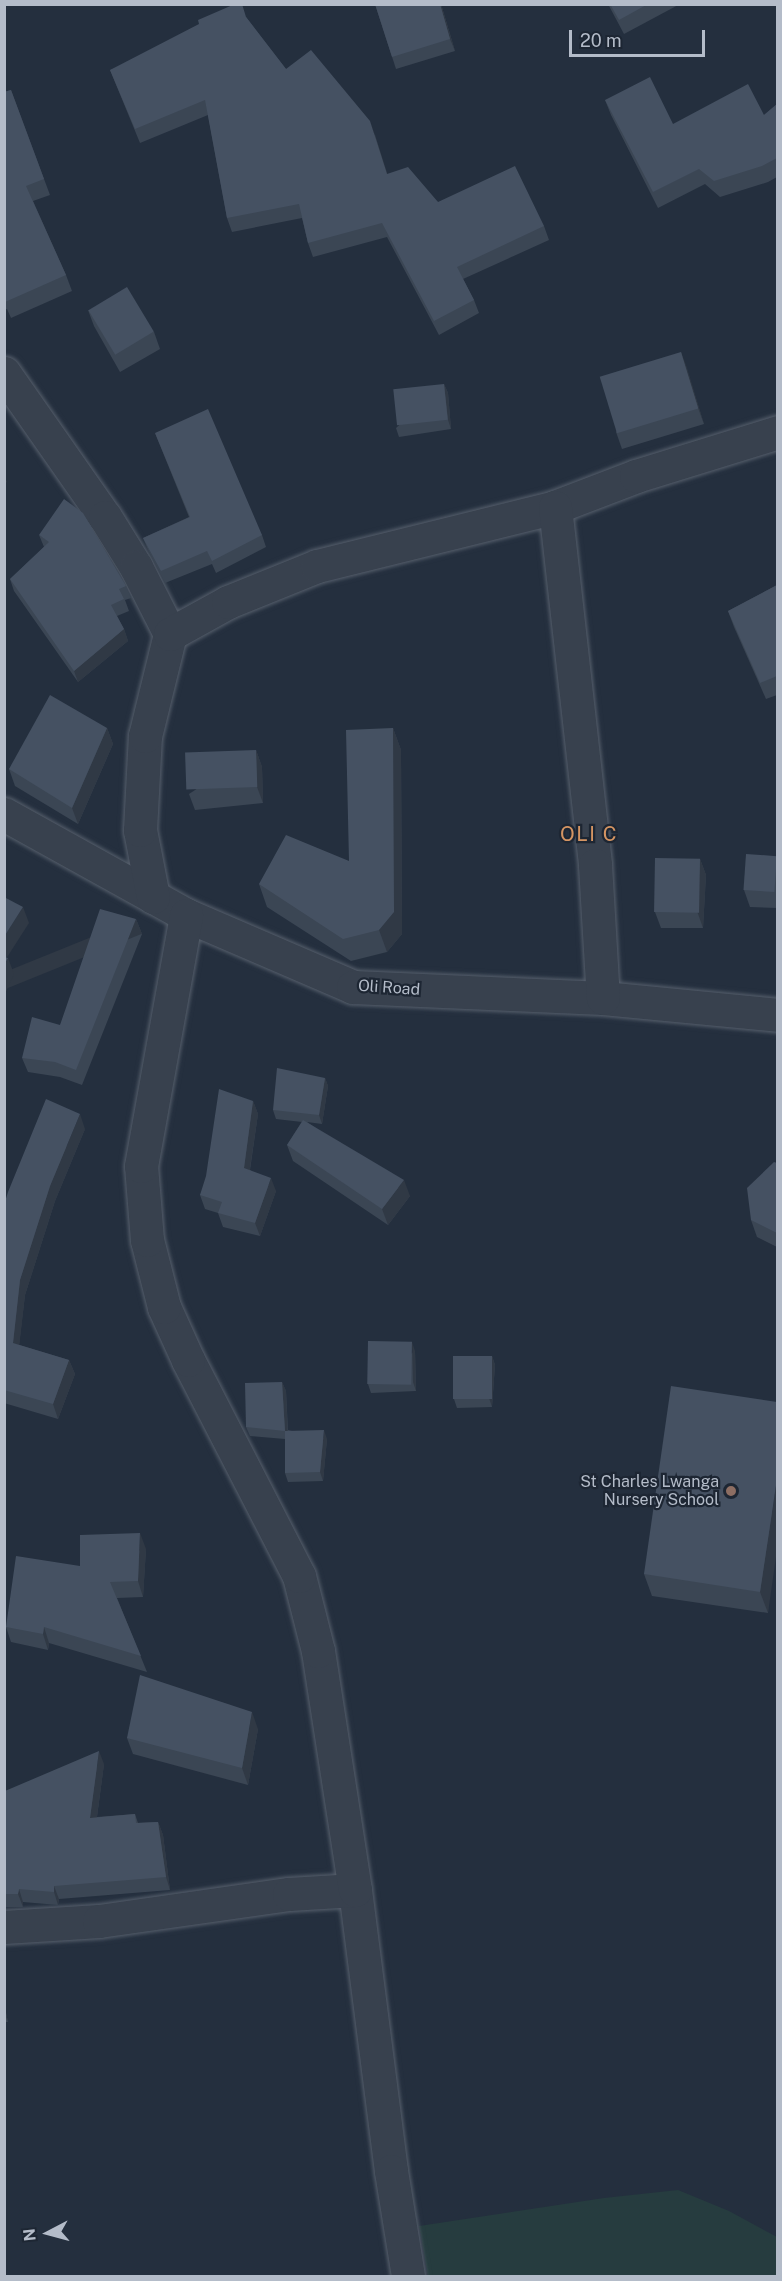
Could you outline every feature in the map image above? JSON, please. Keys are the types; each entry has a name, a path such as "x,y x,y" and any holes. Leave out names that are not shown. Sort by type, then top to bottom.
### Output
{"street":[{"path":"4,374 105,517 136,567 171,633 145,736 140,830 153,897"},
{"path":"171,633 228,602 317,566 555,507 636,476 777,432"},
{"path":"555,507 595,865 603,998"},
{"name":"Oli Road","path":"4,814 186,915 353,987 603,998 777,1015"},
{"path":"186,915 141,1166 147,1240 164,1306 188,1360 299,1576 318,1651 355,1890 391,2171 408,2277"},
{"path":"4,1927 99,1921 289,1894 355,1890"}],"green space":[{"path":"678,2190 729,2211 777,2237 777,2276 428,2276 419,2226 604,2198"}],"building":[{"path":"235,4 242,4 246,17 286,69 311,50 370,121 387,174 408,167 438,202 515,166 544,226 457,267 474,300 434,321 382,223 308,243 299,204 227,218 205,100 135,129 110,70 199,24 198,20"},
{"path":"375,4 440,4 450,39 392,57"},
{"path":"610,4 648,4 619,20"},
{"path":"650,77 673,124 748,84 764,115 777,104 777,158 762,166 714,181 699,169 653,192 605,100"},
{"path":"11,90 44,179 26,186 66,275 5,302 4,92"},
{"path":"127,287 154,332 115,355 88,310"},
{"path":"681,352 698,408 617,433 600,377"},
{"path":"444,384 448,420 397,425 393,389"},
{"path":"208,409 262,535 212,561 207,551 161,571 143,538 190,517 155,433"},
{"path":"64,499 83,513 126,586 119,589 124,599 111,605 124,629 74,671 10,579 49,542 39,535"},
{"path":"777,585 777,676 760,683 728,611"},
{"path":"50,695 107,728 72,808 9,769"},
{"path":"393,728 394,912 379,930 343,939 259,884 286,835 349,861 346,730"},
{"path":"256,750 257,787 186,789 185,752"},
{"path":"746,854 777,856 774,892 743,890"},
{"path":"655,858 700,859 699,913 654,912"},
{"path":"4,897 23,907 4,937"},
{"path":"100,909 136,919 76,1070 55,1062 22,1058 32,1017 60,1025"},
{"path":"277,1068 325,1078 319,1115 273,1110"},
{"path":"219,1089 253,1101 244,1168 271,1178 255,1223 218,1213 222,1202 200,1195 206,1176"},
{"path":"46,1099 80,1114 50,1186 20,1280 13,1343 69,1360 53,1404 4,1390 4,1205"},
{"path":"303,1120 404,1180 382,1209 287,1145"},
{"path":"774,1162 777,1163 777,1233 751,1220 747,1188"},
{"path":"368,1341 412,1342 411,1385 367,1384"},
{"path":"453,1356 492,1356 492,1399 453,1399"},
{"path":"282,1382 285,1431 246,1427 245,1383"},
{"path":"671,1386 777,1402 777,1479 760,1592 644,1574"},
{"path":"324,1430 320,1472 285,1473 285,1431"},
{"path":"140,1533 138,1581 110,1582 141,1656 44,1627 43,1634 6,1627 16,1556 80,1566 80,1535"},
{"path":"140,1675 252,1712 242,1768 127,1738"},
{"path":"99,1751 90,1818 135,1814 136,1823 158,1822 166,1877 54,1886 54,1892 19,1889 18,1894 4,1894 4,1790"}],"place":[{"name":"St Charles Lwanga Nursery School","path":"731,1491"}],"district":[{"name":"OLI C","path":"589,834"}]}
